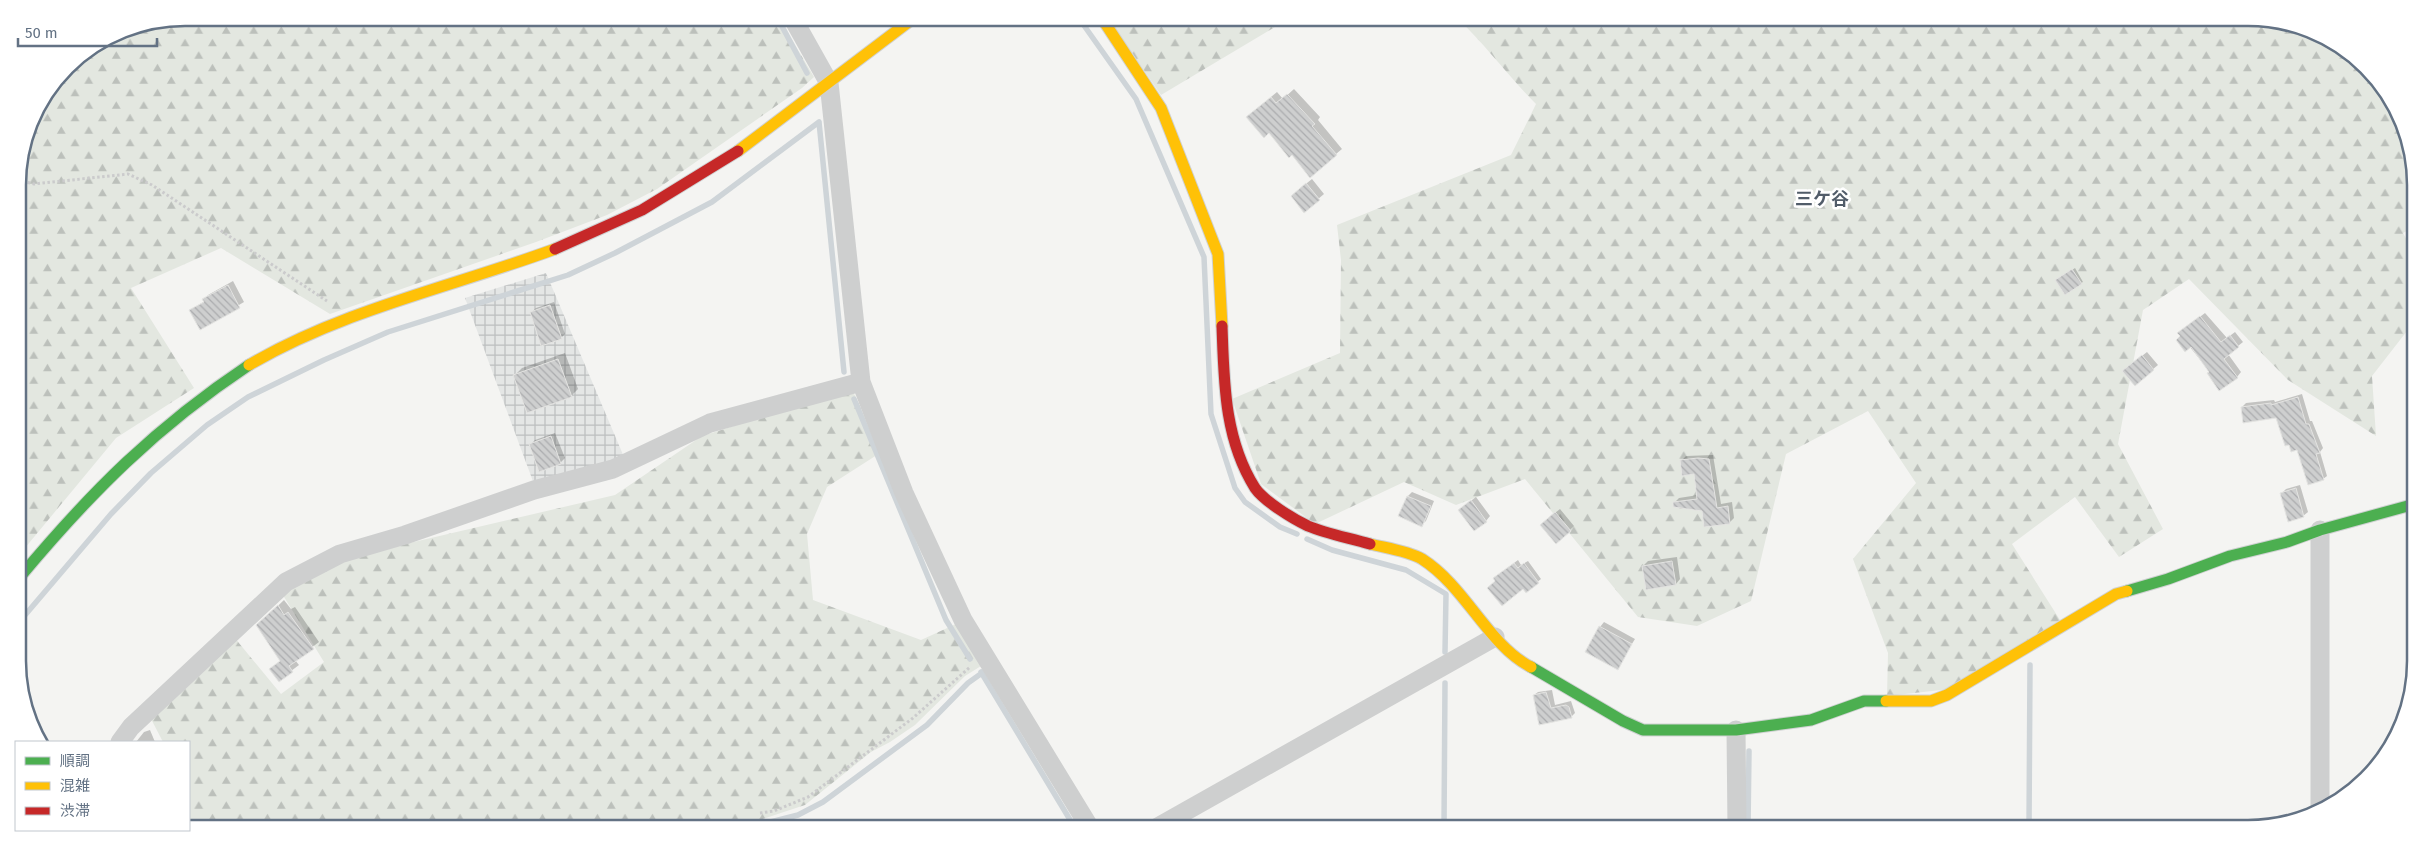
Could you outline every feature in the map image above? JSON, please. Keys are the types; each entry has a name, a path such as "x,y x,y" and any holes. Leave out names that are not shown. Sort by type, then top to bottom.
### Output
{"street":[{"path":"797,27 829,83 861,382 908,502 963,620 1085,820"},
{"path":"26,569 66,521 139,446 198,399 243,369 344,318 470,278 600,231 640,210 742,150 904,27"},
{"path":"1107,27 1161,108 1218,254 1226,411 1239,453 1256,489 1281,510 1308,526 1420,558 1448,579 1515,660 1556,680 1623,721 1643,730 1736,730 1811,720 1864,701 1931,701 1947,695 2116,594 2168,579 2230,556 2287,542 2320,530 2407,506"},
{"path":"121,741 131,727 286,582 340,554 405,535 534,490 613,469 710,423 861,382"},
{"path":"2320,530 2320,802"},
{"path":"1171,820 1495,637"},
{"path":"1736,730 1737,819"}],"path":[{"path":"27,182 34,184 128,174 152,185 332,304"},
{"path":"760,813 774,811 808,797 913,718 954,679 986,658"}],"shaded area":[{"path":"546,273 624,457 534,484 465,298"}],"green space":[{"path":"1276,26 1161,95 1114,27"},
{"path":"1465,26 2248,26 2279,29 2318,43 2336,53 2353,66 2380,97 2395,124 2405,164 2407,231 2403,233 2407,240 2407,331 2372,376 2376,436 2288,380 2189,279 2143,310 2118,444 2163,529 2119,557 2075,497 2012,544 2060,620 1950,689 1887,696 1888,653 1853,559 1916,483 1868,411 1786,454 1751,601 1697,626 1638,617 1525,479 1456,505 1404,482 1315,524 1261,484 1232,399 1340,353 1341,260 1337,225 1511,155 1536,104"},
{"path":"175,27 784,27 814,77 802,88 657,189 607,215 536,242 330,314 221,248 131,288 194,388 116,438 26,546 27,175 29,154 38,124 59,88 88,59 124,38 154,29"},
{"path":"849,390 855,395 880,453 827,487 807,534 813,600 921,640 956,624 981,666 965,676 915,725 871,752 805,805 761,820 190,820 190,741 162,741 149,715 234,637 281,694 324,662 281,592 319,570 371,552 615,495 702,436"}],"building":[{"path":"1287,94 1315,124 1312,126 1337,155 1310,178 1292,155 1289,158 1269,133 1264,138 1246,117 1271,97 1276,103"},
{"path":"1306,183 1320,200 1304,213 1291,196"},
{"path":"2072,269 2082,284 2065,295 2055,280"},
{"path":"228,285 240,308 200,330 189,310 204,302 202,299"},
{"path":"550,305 562,339 541,346 530,312"},
{"path":"2200,316 2221,342 2230,335 2239,347 2224,359 2238,378 2219,391 2207,373 2209,372 2191,347 2185,352 2176,340 2180,336 2177,333"},
{"path":"2142,355 2154,370 2135,386 2122,371"},
{"path":"558,359 572,397 527,413 513,375"},
{"path":"2298,397 2306,424 2309,424 2320,453 2316,454 2324,480 2308,485 2297,450 2291,452 2289,445 2285,446 2276,418 2243,423 2241,407 2271,403 2271,405"},
{"path":"551,436 561,464 539,472 529,444"},
{"path":"1709,459 1717,508 1728,506 1730,524 1704,527 1702,511 1673,507 1673,502 1697,499 1694,474 1682,476 1680,460"},
{"path":"2296,488 2304,517 2288,522 2280,493"},
{"path":"1407,496 1431,506 1422,527 1398,516"},
{"path":"1471,500 1487,522 1474,531 1458,510"},
{"path":"1555,512 1571,531 1556,544 1540,525"},
{"path":"1672,561 1676,585 1646,590 1642,566"},
{"path":"1514,563 1518,568 1524,563 1539,583 1526,593 1523,589 1502,606 1487,588 1495,581 1493,578"},
{"path":"278,605 284,615 288,612 314,649 289,666 293,672 279,682 269,669 280,661 256,625"},
{"path":"1599,626 1632,644 1618,670 1585,652"},
{"path":"1546,692 1551,708 1566,705 1569,707 1572,718 1539,725 1533,695"}],"waterway":[{"path":"782,27 807,73"},
{"path":"1085,27 1136,99 1204,257 1211,414 1235,488 1245,502 1280,527 1297,534"},
{"path":"819,122 844,372"},
{"path":"26,614 111,514 151,473 207,425 248,397 324,360 388,332 568,275 615,253 712,202 819,122"},
{"path":"854,399 946,620 970,659"},
{"path":"1307,539 1332,550 1406,570 1446,594 1445,652"},
{"path":"2029,819 2030,665"},
{"path":"981,672 1070,820"},
{"path":"780,820 798,815 823,802 927,725 968,683 982,673"},
{"path":"1444,819 1445,683"},
{"path":"1748,819 1749,751"}],"traffic: fast":[{"path":"26,570 46,546 126,462 184,412 249,365"},
{"path":"2127,591 2168,579 2230,556 2287,542 2320,530 2407,506"},
{"path":"1531,667 1623,721 1643,730 1736,730 1811,720 1864,701 1886,701"}],"traffic: slow":[{"path":"738,151 902,27"},
{"path":"1107,27 1161,108 1218,254 1222,326"},
{"path":"249,365 285,345 361,314 555,249"},
{"path":"1370,544 1416,556 1438,571 1502,645 1531,667"},
{"path":"1886,701 1931,701 1947,695 2116,594 2127,591"}],"traffic: jam":[{"path":"555,249 642,210 738,151"},
{"path":"1222,326 1225,389 1231,430 1237,450 1255,488 1272,504 1308,526 1370,544"}],"district":[{"name":"三ケ谷","path":"1822,199"}]}
